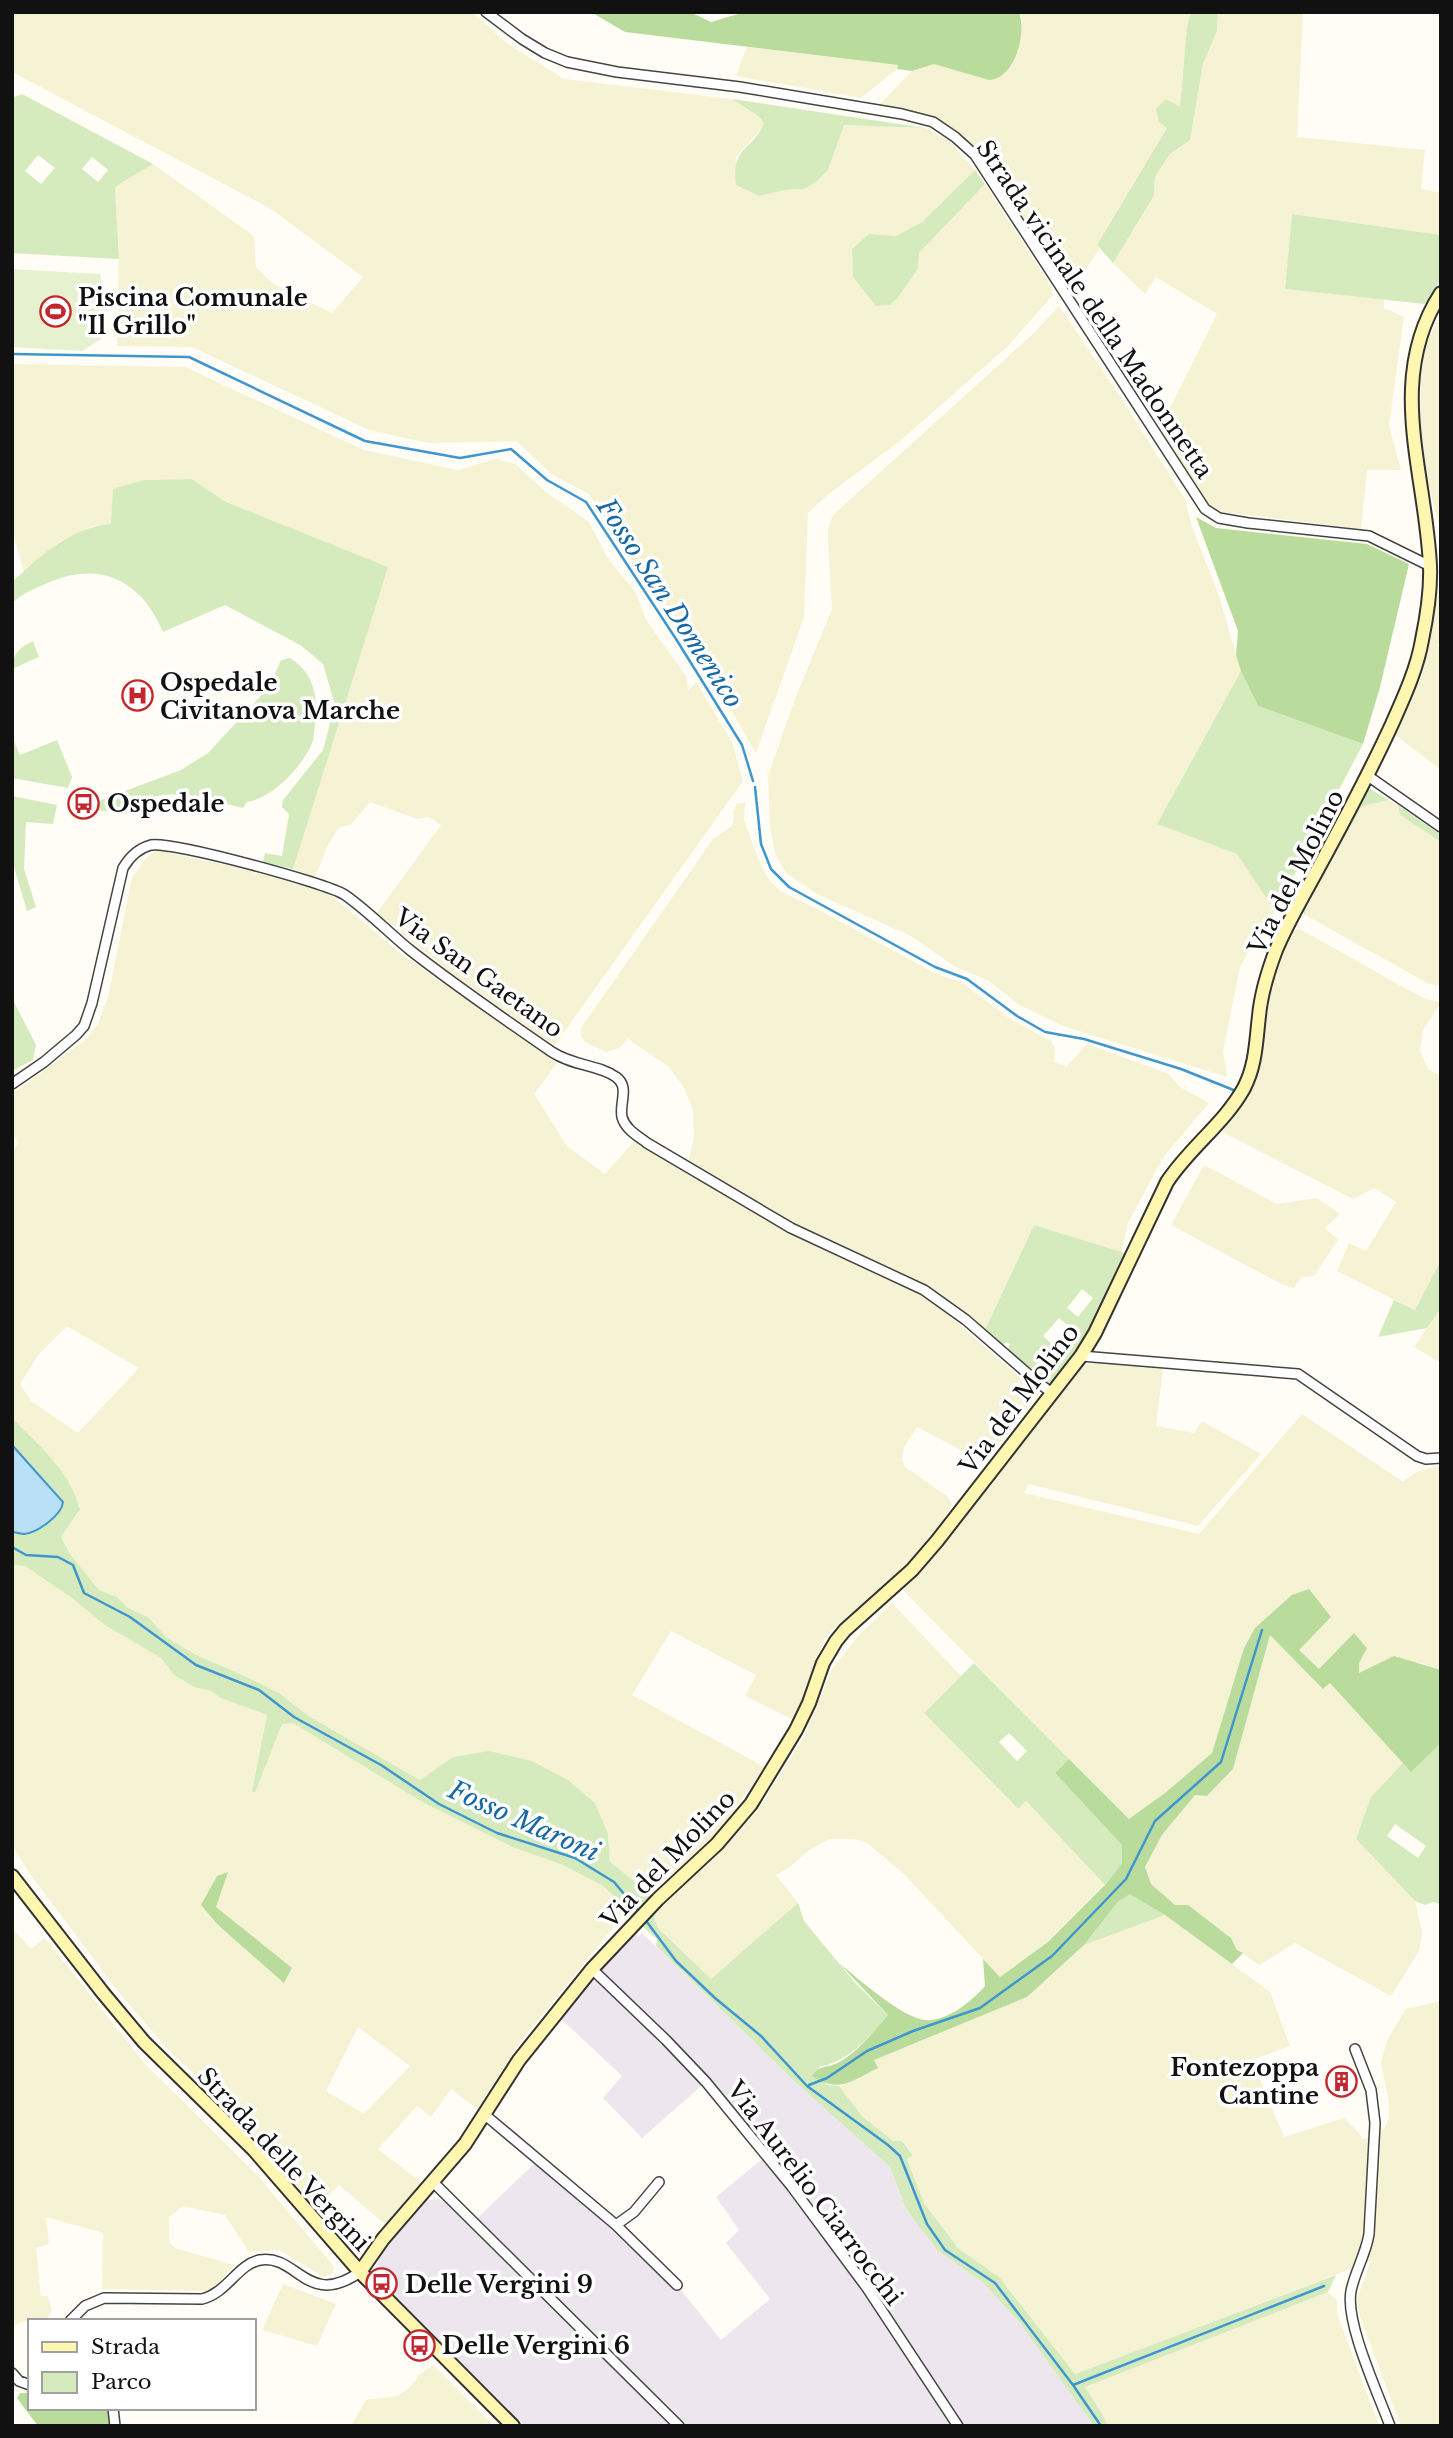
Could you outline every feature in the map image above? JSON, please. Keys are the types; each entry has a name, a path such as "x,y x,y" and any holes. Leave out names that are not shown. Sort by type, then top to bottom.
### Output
{"street":[{"name":"Strada vicinale della Madonnetta","path":"486,12 545,53 590,68 740,87 902,114 933,122 956,137 975,155 1205,509 1219,518 1248,523 1369,536 1430,566"},
{"name":"Via del Molino","path":"360,2273 383,2239 465,2144 519,2060 592,1969 629,1928 717,1844 751,1804 796,1730 823,1663 835,1641 912,1570 1081,1356 1095,1333 1167,1182 1181,1161 1224,1118 1244,1086 1253,1065 1264,990 1277,948 1368,776 1406,691 1422,643 1429,605 1430,566 1411,408 1411,379 1415,349 1441,293"},
{"path":"1368,776 1441,827"},
{"name":"Via San Gaetano","path":"12,1084 44,1062 84,1026 92,1003 124,868 128,860 141,850 159,845 324,884 345,895 485,1006 560,1057 617,1078 623,1088 622,1116 632,1131 647,1143 791,1228 924,1290 959,1314 1052,1393"},
{"path":"1081,1356 1298,1374 1417,1455 1426,1459 1441,1458"},
{"name":"Strada delle Vergini","path":"12,1876 123,2019 254,2150 360,2273 513,2426"},
{"name":"Via Aurelio Ciarrocchi","path":"592,1969 706,2082 792,2186 867,2288 958,2426"},
{"path":"1355,2049 1371,2090 1376,2137 1369,2234 1351,2290 1349,2307 1390,2426"},
{"path":"484,2114 616,2225 677,2285"},
{"path":"433,2182 678,2426"},
{"path":"616,2225 634,2211 659,2182"},
{"path":"72,2319 85,2306 104,2298 212,2297 259,2260 283,2265 317,2284 342,2283 360,2273"},
{"path":"12,2373 19,2381 28,2384"}],"shaded area":[{"path":"12,12 472,12 508,44 564,79 732,99 764,123 736,157 736,185 759,196 797,190 815,183 828,170 844,125 925,128 948,140 975,170 922,222 896,236 869,234 852,249 853,277 897,299 918,269 919,253 985,184 1051,286 1053,295 1007,347 900,441 826,496 808,513 804,617 756,753 589,494 553,475 516,441 429,443 369,430 192,347 117,346 119,259 115,187 153,164 254,236 256,267 273,284 332,313 363,277 271,209 12,72"},
{"path":"1019,12 1191,12 1187,26 1180,107 1097,245 1099,250 1069,293 973,148 937,120 877,107 912,71 934,63 994,80 1023,21"},
{"path":"1218,12 1303,12 1297,137 1425,150 1421,189 1441,193 1441,235 1292,214 1285,289 1384,299 1384,308 1404,317 1389,426 1401,470 1367,470 1361,529 1222,512 1208,503 1160,428 1217,314 1156,277 1145,294 1113,263 1154,197 1155,177 1170,154 1190,140 1203,64 1217,31"},
{"path":"747,47 898,65 897,69 861,98 736,76"},
{"path":"1059,306 1185,499 1192,527 1218,593 1241,671 1157,824 1237,854 1275,911 1267,930 1253,943 1240,967 1223,1051 1227,1077 1063,1026 1019,1005 989,981 954,966 911,936 817,894 786,873 775,853 770,827 768,776 793,704 832,609 828,529 833,515 1033,334"},
{"path":"1441,313 1441,533 1424,467 1420,423 1422,352"},
{"path":"12,364 185,367 364,450 458,470 496,459 515,464 546,492 589,522 607,557 636,593 646,620 686,676 688,691 696,682 732,742 743,781 554,1046 454,975 377,913 441,825 429,817 417,819 370,802 351,825 339,827 327,847 315,877 293,869 387,567 226,502 192,479 144,480 111,525 93,526 60,541 24,572 12,530"},
{"path":"1441,578 1441,642 1437,645 1441,649 1441,770 1393,733 1416,685"},
{"path":"1389,800 1398,805 1400,815 1441,842 1441,986 1429,984 1305,915 1311,896 1361,808 1371,802"},
{"path":"745,802 744,820 760,863 769,880 780,891 936,974 961,982 1013,1021 1051,1041 1055,1049 1054,1062 1066,1067 1087,1044 1169,1074 1180,1087 1209,1103 1165,1155 1128,1223 1121,1252 1034,1225 984,1332 935,1292 905,1275 791,1224 688,1162 694,1138 693,1111 685,1089 669,1067 628,1039 619,1048 606,1052 585,1042 581,1028 713,839 732,826 733,812 737,804"},
{"path":"156,850 235,867 327,892 400,953 557,1063 534,1094 567,1146 605,1174 636,1139 783,1229 930,1299 1039,1394 984,1462 917,1427 904,1447 902,1459 905,1467 947,1496 952,1504 937,1531 912,1560 828,1634 793,1720 745,1696 756,1675 671,1631 632,1695 765,1767 721,1828 655,1888 647,1891 610,1862 608,1834 453,1757 420,1780 310,1717 279,1693 196,1655 166,1637 148,1617 128,1608 117,1597 99,1590 70,1554 61,1537 80,1511 58,1465 12,1418 12,1151 19,1143 12,1134 12,1094 85,1040 98,1024 108,997 132,878 145,859","holes":["67,1326 139,1368 78,1433 31,1401 20,1384 39,1354"]},
{"path":"1298,928 1421,997 1441,1003 1423,1030 1420,1051 1428,1069 1441,1076 1441,1260 1415,1310 1337,1271 1349,1243 1366,1251 1396,1202 1375,1188 1353,1199 1222,1132 1256,1080 1271,981 1281,950 1290,934"},
{"path":"1204,1165 1277,1204 1317,1198 1340,1214 1325,1228 1338,1240 1314,1276 1302,1277 1294,1288 1283,1285 1171,1225"},
{"path":"1441,1309 1441,1363 1414,1347"},
{"path":"1098,1362 1163,1368 1156,1426 1194,1433 1202,1421 1261,1454 1198,1526 1029,1484 1024,1493 1199,1534 1302,1414 1403,1482 1416,1472 1441,1465 1441,1670 1422,1663 1359,1673 1359,1663 1318,1670 1298,1650 1331,1617 1255,1628 1244,1648 1212,1753 1129,1820 903,1590 940,1547 1081,1365"},
{"path":"12,1565 25,1565 161,1658 174,1675 194,1687 211,1691 221,1698 267,1715 252,1790 255,1793 282,1723 293,1723 424,1803 512,1847 563,1865 603,1886 626,1912 521,2041 477,2109 451,2089 431,2117 417,2106 378,2149 422,2183 385,2224 339,2185 316,2210 247,2126 169,2050 120,1994 30,1874 13,1847","holes":["227,1872 216,1907 284,1982 218,1925 202,1905","358,2027 410,2066 364,2114 326,2091"]},
{"path":"892,1603 961,1676 924,1713 1017,1809 1026,1801 1105,1885 1048,1942 1000,1977 903,1873 867,1843 853,1839 830,1839 809,1850 776,1875 798,1903 712,1980 658,1928 654,1917 656,1908 708,1864 755,1814 804,1737 832,1669 860,1634"},
{"path":"1270,1635 1323,1688 1330,1683 1403,1763 1371,1797 1356,1839 1415,1901 1422,1932 1419,1951 1391,1996 1295,1943 1259,1965 1238,1950 1231,1938 1188,1906 1175,1905 1151,1884 1145,1867 1162,1835 1195,1795 1207,1796 1233,1769"},
{"path":"1165,1915 1270,1992 1290,2046 1252,2060 1284,2137 1344,2118 1362,2139 1376,2137 1386,2126 1389,2116 1381,2062 1387,2040 1406,2009 1441,2001 1441,2426 1401,2426 1359,2314 1357,2298 1371,2261 1075,2374 999,2277 958,2248 924,2203 907,2158 913,2155 903,2141 893,2141 862,2116 839,2087 877,2069 874,2060 1027,1997 1084,1945"},
{"path":"12,1928 31,1949 45,1938 144,2063 257,2175 334,2269 332,2274 324,2277 279,2250 249,2252 225,2215 183,2206 169,2217 169,2242 175,2248 234,2265 216,2286 208,2291 102,2289 103,2233 46,2217 49,2244 36,2248 41,2296 48,2296 52,2310 47,2319 28,2319 28,2322 12,2326"},
{"path":"633,1932 638,1937 642,1933 794,2081 890,2167 906,2209 937,2250 983,2283 1019,2322 1094,2426 525,2426 377,2278 375,2269 383,2250 427,2200 439,2199 446,2203 470,2225 538,2160 677,2285 721,2340 770,2299 726,2243 739,2230 716,2197 767,2155 706,2082 642,2138 603,2098 622,2076 559,2017"},
{"path":"283,2284 336,2304 317,2346 262,2330"},
{"path":"1328,2292 1337,2300 1337,2314 1379,2426 1109,2426 1084,2387"},
{"path":"433,2365 494,2426 351,2426 366,2400 397,2396"}],"green space":[{"path":"591,12 690,12 711,22 745,12 1019,12 1021,31 1017,54 1012,64 998,78 989,80 934,64 912,71 897,69 898,65 625,32"},
{"path":"1191,12 1218,12 1217,31 1203,64 1190,140 1170,154 1155,177 1154,196 1113,263 1097,245 1167,128 1159,122 1156,109 1166,99 1180,107 1187,26"},
{"path":"22,94 153,164 115,187 119,259 12,253 12,98","holes":["38,155 55,168 41,184 25,171","92,157 108,170 98,182 82,169"]},
{"path":"732,99 925,128 844,125 828,170 815,183 804,189 759,196 736,185 735,172 739,155 764,123"},
{"path":"975,170 985,184 919,253 918,269 897,299 889,305 876,306 853,277 852,249 869,234 896,236 922,222"},
{"path":"1292,214 1441,235 1441,279 1425,304 1285,289"},
{"path":"12,269 100,274 107,309 101,339 82,351 12,347"},
{"path":"192,479 226,502 388,567 293,869 263,862 265,853 282,856 289,814 282,807 283,800 323,750 335,705 323,664 300,645 225,605 163,632 144,600 132,588 103,575 87,573 69,576 35,588 12,603 12,582 45,553 82,531 111,524 113,489 144,480"},
{"path":"1196,517 1216,528 1367,544 1409,564 1380,687 1363,744 1258,706 1241,671 1236,655 1238,631"},
{"path":"33,641 39,657 12,669 13,659 18,652"},
{"path":"290,658 305,671 313,687 316,705 313,741 295,770 267,795 247,802 243,808 195,796 170,794 144,801 129,814 80,808 181,770 208,753 270,686 281,660"},
{"path":"1241,671 1258,706 1363,744 1275,911 1237,854 1157,824"},
{"path":"12,736 20,755 57,740 72,777 68,788 12,778"},
{"path":"1367,787 1389,800 1361,808 1311,896 1305,915 1301,909"},
{"path":"12,796 57,805 53,824 26,822 24,869 36,907 27,911 12,860"},
{"path":"1398,805 1441,835 1441,842 1400,815"},
{"path":"12,998 36,1045 33,1060 12,1071"},
{"path":"1034,1225 1128,1254 1084,1341 1074,1357 1048,1384 1007,1350 1010,1344 1006,1342 1002,1348 984,1332","holes":["1082,1289 1093,1298 1078,1317 1067,1308","1059,1318 1076,1332 1065,1345 1060,1341 1055,1347 1043,1336"]},
{"path":"1441,1260 1441,1309 1427,1328 1378,1337 1394,1300 1415,1310"},
{"path":"12,1418 53,1460 69,1483 80,1510 61,1537 70,1554 99,1590 117,1597 128,1608 148,1617 166,1637 196,1655 279,1693 310,1717 420,1780 453,1757 489,1751 532,1761 568,1780 595,1803 608,1834 610,1862 647,1891 656,1908 654,1917 658,1928 711,1979 798,1903 804,1921 856,1984 888,2015 866,2040 849,2054 819,2067 826,2085 839,2086 862,2116 893,2141 902,2141 913,2155 907,2159 924,2203 958,2248 999,2277 1075,2374 1336,2275 1328,2292 1085,2387 1109,2426 1094,2426 1019,2322 983,2283 937,2250 906,2209 890,2167 794,2081 656,1946 657,1939 626,1912 603,1886 563,1865 512,1847 424,1803 293,1723 282,1724 255,1793 252,1791 267,1715 221,1698 211,1691 194,1687 174,1675 161,1658 105,1625 72,1598 25,1566 12,1565 12,1532 29,1532 36,1529 63,1502 12,1445"},
{"path":"1309,1589 1331,1617 1299,1650 1319,1669 1354,1633 1367,1648 1359,1663 1359,1673 1394,1656 1441,1670 1441,1743 1411,1772 1330,1683 1323,1689 1270,1635 1233,1769 1207,1796 1195,1795 1162,1835 1145,1867 1151,1884 1175,1905 1188,1905 1231,1938 1237,1950 1243,1953 1232,1964 1165,1915 1130,1894 1118,1902 1084,1945 1027,1997 874,2060 878,2068 845,2084 830,2084 812,2076 821,2068 850,2055 888,2015 839,1963 905,2013 916,2018 933,2020 958,2009 985,1986 983,1959 1000,1977 1048,1942 1105,1885 1122,1863 1122,1845 1055,1773 1069,1759 1129,1819 1165,1793 1212,1753 1244,1648 1255,1628 1292,1595"},
{"path":"974,1663 1069,1759 1055,1773 1122,1845 1122,1863 1105,1885 1026,1801 1018,1809 924,1713","holes":["1009,1733 1027,1751 1017,1761 999,1742"]},
{"path":"1441,1743 1441,1904 1433,1902 1425,1905 1415,1901 1356,1839 1371,1797 1403,1763 1411,1771","holes":["1395,1824 1426,1846 1418,1858 1387,1836"]},
{"path":"228,1872 216,1907 292,1968 284,1983 218,1925 201,1905 217,1876"},
{"path":"1131,1893 1165,1915 1084,1945 1118,1902"},
{"path":"20,2393 28,2393 28,2410 113,2410 115,2426 38,2426 17,2398"}],"water":[{"path":"12,1445 63,1502 62,1507 48,1522 24,1534 12,1532"}],"waterway":[{"name":"Fosso San Domenico","path":"12,354 189,357 365,441 460,458 511,449 547,480 586,502 742,745 753,781"},
{"name":"Fosso San Domenico","path":"755,787 761,844 771,869 789,887 935,967 967,979 1017,1016 1045,1032 1084,1039 1181,1069 1236,1091"},
{"name":"Fosso Maroni","path":"12,1547 26,1555 58,1557 73,1565 84,1593 130,1617 196,1665 259,1690 294,1717 381,1765 439,1804 497,1833 575,1858 614,1882 640,1913"},
{"path":"809,2085 827,2078 867,2051 913,2031 980,2008 1052,1956 1126,1879 1155,1821 1221,1762 1262,1630"},
{"name":"Fosso Maroni","path":"644,1918 676,1961 761,2036 807,2086 900,2156 927,2224 945,2250 995,2283 1101,2426"},
{"path":"1073,2385 1324,2286"}],"place":[{"name":"Piscina Comunale \"Il Grillo\"","path":"55,311"},
{"name":"Ospedale Civitanova Marche","path":"137,696"},
{"name":"Ospedale","path":"84,803"},
{"name":"Fontezoppa Cantine","path":"1342,2081"},
{"name":"Delle Vergini 9","path":"382,2284"},
{"name":"Delle Vergini 6","path":"419,2345"}]}
